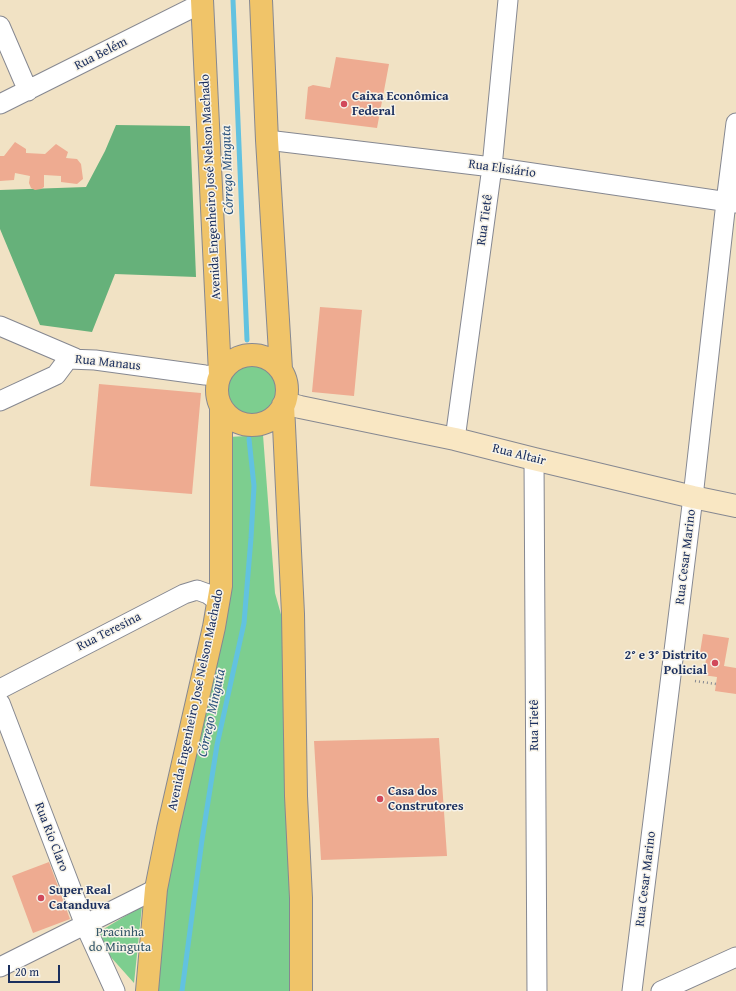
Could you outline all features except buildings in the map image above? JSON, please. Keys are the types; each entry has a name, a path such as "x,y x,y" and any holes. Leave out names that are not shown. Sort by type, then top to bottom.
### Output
{"main road":[{"path":"262,0 266,140 287,394 296,796 301,898 300,991"},
{"name":"Avenida Engenheiro José Nelson Machado","path":"146,991 156,889 168,829 214,627 221,586 216,385 202,2"},
{"path":"257,355 266,357 274,362 287,394 281,410 268,422 259,425 240,424 232,420 225,413 216,385 223,369 230,362 238,357 257,355"}],"street":[{"name":"Rua Tietê","path":"455,439 492,167 508,0"},
{"name":"Rua Belém","path":"0,104 202,2"},
{"path":"0,26 28,91"},
{"name":"Rua Cesar Marino","path":"632,991 731,202 736,123"},
{"name":"Rua Elisiário","path":"266,140 492,167 731,202"},
{"path":"0,326 75,358 68,360"},
{"path":"53,348 57,357 58,365 56,375"},
{"name":"Rua Manaus","path":"0,401 56,375 68,360 95,360 216,385"},
{"name":"Rua Altair","path":"287,394 534,459 736,506"},
{"name":"Rua Tietê","path":"534,459 537,991"},
{"name":"Rua Teresina","path":"0,689 184,594 197,590 208,594 218,602"},
{"name":"Rua Rio Claro","path":"0,703 85,925 115,991"},
{"path":"0,967 156,889"},
{"path":"661,991 736,957"}],"path":[{"path":"696,681 716,684"}],"green space":[{"path":"116,125 190,126 196,277 115,274 92,332 40,325 0,229 0,190 86,187 105,151"},
{"path":"253,364 267,368 274,375 278,389 274,403 267,410 253,414 239,410 232,403 228,389 232,375 239,368"},
{"path":"263,435 275,593 287,636 287,767 291,991 153,991 156,934 204,704 229,437"},
{"name":"Pracinha do Minguta","path":"142,906 134,983 92,936"}],"waterway":[{"name":"Córrego Minguta","path":"233,0 247,340"},
{"name":"Córrego Minguta","path":"182,991 202,840 217,745 244,623 254,486 249,439"}],"place":[{"name":"Caixa Econômica Federal","path":"344,104"},
{"name":"2° e 3° Distrito Policial","path":"715,663"},
{"name":"Casa dos Construtores","path":"380,799"},
{"name":"Super Real Catanduva","path":"41,898"}]}
